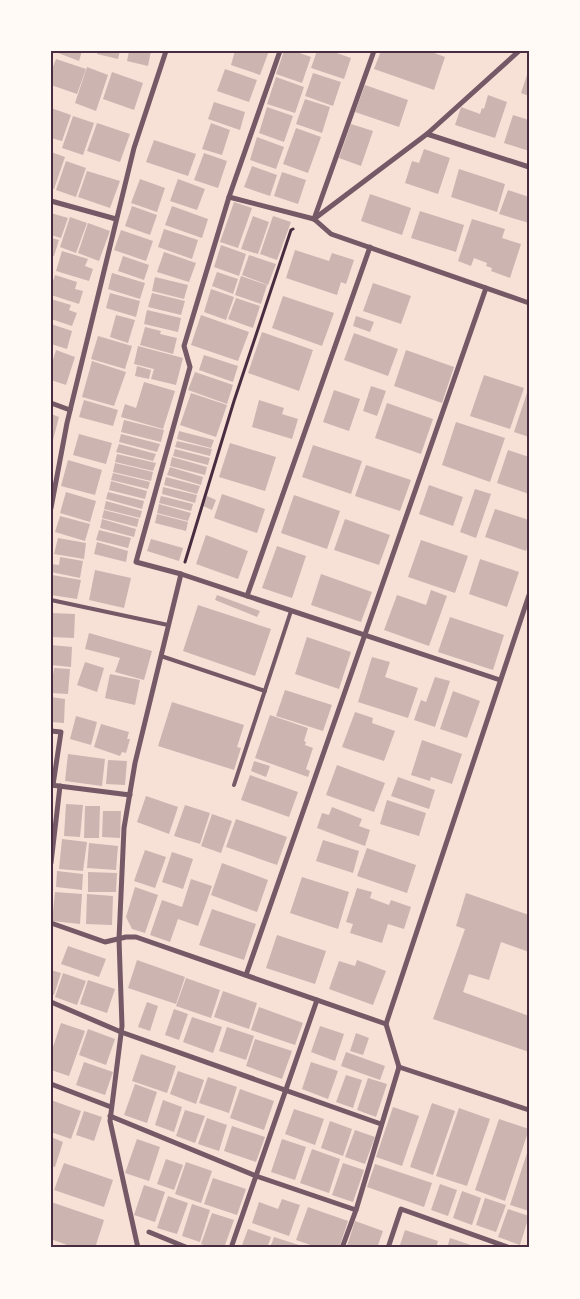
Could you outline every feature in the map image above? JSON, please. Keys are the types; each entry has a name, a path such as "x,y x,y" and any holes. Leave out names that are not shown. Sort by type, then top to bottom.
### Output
{"street":[{"path":"51,508 70,410 116,219 134,148 166,51"},
{"path":"280,51 229,197 184,346 190,367 136,562 181,574 500,680"},
{"path":"314,219 374,51"},
{"path":"314,219 427,134 519,51"},
{"path":"427,134 529,167"},
{"path":"229,197 314,219 331,234 529,302"},
{"path":"51,201 116,219"},
{"path":"248,596 370,247"},
{"path":"246,975 486,288"},
{"path":"51,403 70,410"},
{"path":"138,1248 110,1121 121,1032 119,939 124,828 135,763 181,574"},
{"path":"342,1248 356,1210 399,1066 386,1024 529,595"},
{"path":"51,731 61,732 52,785 130,795"},
{"path":"51,863 60,786"},
{"path":"51,923 105,942 136,938 386,1024"},
{"path":"231,1248 317,1000"},
{"path":"51,1002 121,1032 382,1124"},
{"path":"399,1066 529,1110"},
{"path":"51,1084 111,1107"},
{"path":"110,1116 256,1176 356,1210"},
{"path":"388,1248 401,1209 510,1248"},
{"path":"149,1232 188,1248"}],"lane":[{"path":"51,600 168,625"},
{"path":"234,785 291,611"},
{"path":"161,656 265,691"}],"path":[{"path":"181,574 234,401 291,230 314,219"}],"building":[{"path":"53,51 82,51 79,61"},
{"path":"97,51 120,51 118,59 97,54"},
{"path":"129,51 151,51 148,66 127,61"},
{"path":"235,51 269,51 260,75 231,65"},
{"path":"284,51 294,51 311,57 302,83 276,74"},
{"path":"317,51 331,51 351,58 344,79 311,68"},
{"path":"381,51 429,51 445,57 434,90 374,69"},
{"path":"56,59 86,69 77,94 51,85 51,72"},
{"path":"87,67 108,75 96,111 75,103"},
{"path":"225,69 257,80 249,102 217,91"},
{"path":"112,72 143,83 134,110 103,99"},
{"path":"529,72 529,96 521,93"},
{"path":"313,73 341,82 333,106 305,96"},
{"path":"276,77 304,87 295,113 267,104"},
{"path":"365,85 408,100 399,127 355,112"},
{"path":"488,95 507,102 495,138 455,125 461,107 480,114 482,108 484,109"},
{"path":"305,99 330,107 322,133 296,124"},
{"path":"214,102 245,112 240,130 208,119"},
{"path":"267,107 293,116 284,142 259,133"},
{"path":"51,108 71,115 62,141 51,138"},
{"path":"513,115 529,120 529,151 504,143"},
{"path":"73,116 94,123 83,155 62,148"},
{"path":"97,123 130,134 120,162 87,151"},
{"path":"211,123 230,130 222,155 202,149"},
{"path":"351,124 373,131 361,166 339,158"},
{"path":"296,128 321,137 308,173 283,164"},
{"path":"257,137 284,147 276,169 250,160"},
{"path":"154,140 196,154 188,176 146,162"},
{"path":"424,149 450,158 438,194 405,183 412,161 419,163"},
{"path":"51,152 65,157 54,189 51,188"},
{"path":"204,153 227,161 218,188 194,180"},
{"path":"66,161 86,168 76,197 56,190"},
{"path":"252,166 277,175 270,196 244,187"},
{"path":"459,169 505,184 497,212 451,197"},
{"path":"87,171 120,181 110,208 78,197"},
{"path":"282,172 306,180 298,204 274,196"},
{"path":"140,179 165,188 157,212 131,203"},
{"path":"178,179 205,189 197,210 170,201"},
{"path":"508,190 529,197 529,223 499,214"},
{"path":"370,194 411,208 402,235 361,221"},
{"path":"234,202 252,208 238,248 220,242"},
{"path":"132,206 157,215 150,235 125,226"},
{"path":"172,206 208,219 202,238 165,225"},
{"path":"420,211 464,225 456,252 411,238"},
{"path":"51,213 68,218 61,238 51,235"},
{"path":"253,216 269,222 258,254 241,249"},
{"path":"273,216 291,222 277,260 260,254"},
{"path":"70,217 87,223 76,253 60,247"},
{"path":"472,219 505,229 502,238 521,244 510,278 491,271 492,268 486,266 487,263 474,258 471,266 458,261"},
{"path":"88,223 110,231 99,261 78,253"},
{"path":"164,229 198,240 192,259 158,247"},
{"path":"121,230 153,241 146,261 114,250"},
{"path":"51,238 59,240 54,256 51,255"},
{"path":"221,245 246,254 239,276 214,267"},
{"path":"295,250 329,261 332,253 354,260 346,284 341,282 337,295 286,278"},
{"path":"62,251 88,259 85,266 93,269 89,281 56,271"},
{"path":"164,252 196,263 189,282 157,272"},
{"path":"249,255 276,264 268,285 242,275"},
{"path":"123,256 149,265 144,280 118,271"},
{"path":"217,272 238,279 233,294 212,286"},
{"path":"112,273 145,283 140,299 108,289"},
{"path":"55,275 77,282 75,289 83,291 79,304 51,295 51,287"},
{"path":"241,276 267,285 261,304 235,295"},
{"path":"155,277 188,285 184,299 152,291"},
{"path":"373,283 411,296 401,324 363,311"},
{"path":"211,289 234,297 226,320 204,312"},
{"path":"110,293 140,301 136,317 106,308"},
{"path":"152,293 185,301 181,315 148,307"},
{"path":"283,296 334,313 322,346 272,328"},
{"path":"236,298 260,306 253,328 228,319"},
{"path":"51,299 71,305 69,310 77,313 72,326 51,319"},
{"path":"147,310 181,318 178,332 144,324"},
{"path":"116,315 135,320 128,343 110,337"},
{"path":"201,315 249,332 238,361 191,345"},
{"path":"356,316 374,322 370,332 353,326"},
{"path":"51,324 72,331 67,349 51,344"},
{"path":"145,327 161,331 160,334 177,338 173,354 140,345"},
{"path":"262,332 313,350 299,391 248,373"},
{"path":"354,333 398,349 388,376 344,360"},
{"path":"98,336 132,346 125,369 91,359"},
{"path":"138,346 183,358 176,385 151,379 154,369 134,364"},
{"path":"56,350 75,357 66,385 51,380 51,366"},
{"path":"406,350 454,367 442,403 394,386"},
{"path":"204,355 238,366 233,382 199,370"},
{"path":"92,361 126,372 114,406 82,397"},
{"path":"137,366 151,370 149,379 135,376"},
{"path":"195,372 233,385 227,404 188,390"},
{"path":"484,375 524,388 510,429 470,416"},
{"path":"144,382 175,391 163,429 121,417 125,404 136,408"},
{"path":"371,386 386,391 377,416 363,411"},
{"path":"334,390 360,399 349,431 323,422"},
{"path":"529,390 529,437 514,432"},
{"path":"191,393 227,405 216,437 180,425"},
{"path":"84,400 118,410 113,426 79,417"},
{"path":"259,400 284,408 282,414 298,419 292,439 252,427"},
{"path":"387,403 433,419 421,454 375,438"},
{"path":"51,414 59,417 52,444 51,443"},
{"path":"124,420 164,430 161,442 121,432"},
{"path":"456,422 505,438 490,482 442,465"},
{"path":"179,431 214,440 211,448 177,439"},
{"path":"79,434 112,443 106,464 73,455"},
{"path":"121,434 160,444 157,452 119,442"},
{"path":"177,441 212,449 210,456 175,447"},
{"path":"230,443 276,457 265,491 219,477"},
{"path":"119,444 156,454 153,461 116,452"},
{"path":"313,445 362,461 351,494 302,477"},
{"path":"175,449 210,458 208,465 173,456"},
{"path":"508,450 529,457 529,494 497,483"},
{"path":"117,454 156,463 153,471 115,462"},
{"path":"172,457 207,467 205,475 170,466"},
{"path":"68,460 102,470 95,495 61,486"},
{"path":"115,463 153,472 151,481 113,472"},
{"path":"366,465 411,480 400,511 355,496"},
{"path":"170,467 203,477 201,485 167,475"},
{"path":"113,473 150,482 148,489 111,480"},
{"path":"166,477 200,486 197,494 164,485"},
{"path":"111,481 147,491 145,499 109,490"},
{"path":"429,485 463,497 453,526 419,514"},
{"path":"163,487 197,495 195,503 162,494"},
{"path":"475,489 491,494 476,538 460,532"},
{"path":"66,492 96,501 90,522 60,513"},
{"path":"108,492 144,501 142,509 106,499"},
{"path":"222,494 265,509 257,533 214,518"},
{"path":"294,495 340,511 327,549 281,533"},
{"path":"161,496 193,504 191,511 159,503"},
{"path":"207,496 216,500 212,510 203,506"},
{"path":"106,501 142,511 140,518 104,509"},
{"path":"159,504 191,513 188,521 157,513"},
{"path":"495,509 529,520 529,542 526,551 485,537"},
{"path":"104,510 139,519 137,527 102,518"},
{"path":"157,514 188,522 186,531 155,523"},
{"path":"60,516 90,524 85,541 55,532"},
{"path":"102,519 136,529 134,537 100,528"},
{"path":"345,519 390,535 379,565 334,550"},
{"path":"99,530 131,538 128,548 96,540"},
{"path":"206,535 248,551 238,579 196,564"},
{"path":"58,538 86,543 84,559 54,554"},
{"path":"151,539 183,548 179,561 147,551"},
{"path":"421,540 468,556 455,593 408,577"},
{"path":"97,542 128,551 126,562 94,554"},
{"path":"277,546 306,556 292,598 262,588"},
{"path":"60,557 83,561 80,578 51,572 51,564 59,565"},
{"path":"480,559 519,572 507,607 469,594"},
{"path":"95,570 131,578 124,608 89,600"},
{"path":"321,574 372,592 361,622 311,605"},
{"path":"52,575 81,580 77,599 51,595"},
{"path":"431,590 447,596 429,646 384,630 397,595 426,605"},
{"path":"217,595 260,611 257,617 215,600"},
{"path":"198,605 271,629 255,676 183,651"},
{"path":"51,613 75,614 74,638 51,637"},
{"path":"450,617 504,635 493,670 438,652"},
{"path":"89,633 152,651 144,680 115,672 120,658 85,649"},
{"path":"307,637 351,652 339,689 295,674"},
{"path":"51,645 72,647 71,667 51,665"},
{"path":"372,657 390,662 385,677 418,688 408,718 358,702"},
{"path":"85,662 104,668 97,692 77,685"},
{"path":"54,668 70,669 68,694 51,693 51,675 53,675"},
{"path":"110,674 140,680 135,705 105,698"},
{"path":"435,677 450,681 435,727 414,720 421,700 426,702"},
{"path":"285,690 332,705 323,731 276,716"},
{"path":"453,691 480,701 467,738 440,729"},
{"path":"51,697 65,699 64,723 51,722"},
{"path":"172,702 244,725 237,747 241,748 234,770 158,746"},
{"path":"355,712 373,718 372,723 395,731 384,761 342,747"},
{"path":"270,715 308,728 304,741 306,742 305,745 313,748 306,769 310,771 308,777 255,758"},
{"path":"76,716 97,722 91,745 70,739"},
{"path":"101,724 129,732 127,739 130,739 126,753 122,752 120,756 94,747"},
{"path":"422,740 462,754 452,784 431,777 430,781 411,775"},
{"path":"68,754 105,759 102,786 65,781"},
{"path":"108,760 127,761 125,785 106,784"},
{"path":"254,761 270,766 266,777 251,771"},
{"path":"337,765 385,783 374,812 326,795"},
{"path":"250,775 298,792 289,817 241,800"},
{"path":"398,777 435,790 429,809 391,796"},
{"path":"146,796 178,807 169,834 137,822"},
{"path":"387,800 426,813 419,836 380,824"},
{"path":"66,804 83,805 80,837 64,836"},
{"path":"185,805 210,813 200,844 174,836"},
{"path":"85,806 100,806 99,838 84,838"},
{"path":"332,807 362,819 359,826 370,830 365,846 317,828 322,813 329,815"},
{"path":"103,811 121,811 120,838 102,837"},
{"path":"212,814 232,821 221,853 201,846"},
{"path":"236,819 287,837 277,865 226,847"},
{"path":"62,839 87,842 83,871 59,869"},
{"path":"323,840 359,851 353,873 316,861"},
{"path":"89,843 118,846 116,870 87,868"},
{"path":"367,848 416,865 407,893 357,876"},
{"path":"145,850 166,857 155,888 134,881"},
{"path":"172,852 193,859 183,889 162,882"},
{"path":"222,863 268,880 257,912 211,895"},
{"path":"57,871 83,874 82,890 56,887"},
{"path":"88,872 117,873 116,892 88,892"},
{"path":"302,877 349,892 338,929 290,913"},
{"path":"191,879 212,886 198,926 178,919 170,942 150,935 162,900 182,907"},
{"path":"135,887 158,895 145,933 132,929 126,917"},
{"path":"357,888 372,892 370,898 389,905 391,900 411,907 404,929 388,924 382,943 350,933 353,924 346,922"},
{"path":"55,892 82,894 80,924 52,921"},
{"path":"466,893 529,915 529,952 501,942 489,980 469,974 463,992 529,1016 529,1052 433,1019 465,929 456,926"},
{"path":"87,894 113,896 112,925 86,924"},
{"path":"212,909 256,924 244,960 199,945"},
{"path":"277,935 326,951 315,984 266,968"},
{"path":"68,946 106,959 99,977 61,964"},
{"path":"137,960 185,977 176,1004 128,988"},
{"path":"357,960 386,971 373,1005 329,989 339,961 355,966"},
{"path":"51,970 61,973 54,995 51,994"},
{"path":"63,973 86,981 77,1005 55,997"},
{"path":"186,978 220,990 211,1018 176,1006"},
{"path":"88,980 115,989 107,1013 80,1004"},
{"path":"223,991 257,1003 249,1029 214,1017"},
{"path":"147,1002 158,1006 150,1031 138,1027"},
{"path":"259,1007 303,1023 295,1045 251,1030"},
{"path":"174,1009 188,1014 179,1040 165,1035"},
{"path":"192,1017 222,1027 213,1053 183,1042"},
{"path":"61,1023 85,1031 69,1076 51,1070 51,1053"},
{"path":"320,1026 344,1034 335,1061 311,1052"},
{"path":"227,1027 254,1036 246,1060 219,1051"},
{"path":"88,1029 115,1039 106,1065 79,1055"},
{"path":"356,1033 369,1038 363,1055 350,1051"},
{"path":"255,1039 292,1051 282,1079 246,1066"},
{"path":"346,1052 385,1066 380,1080 341,1066"},
{"path":"141,1054 176,1066 167,1093 132,1081"},
{"path":"84,1062 113,1072 105,1095 76,1085"},
{"path":"311,1062 338,1071 328,1099 302,1089"},
{"path":"178,1071 204,1080 196,1104 170,1094"},
{"path":"346,1075 362,1080 353,1108 336,1102"},
{"path":"208,1077 237,1087 229,1113 199,1103"},
{"path":"368,1078 387,1084 376,1117 357,1110"},
{"path":"135,1084 157,1092 147,1123 124,1115"},
{"path":"240,1089 274,1101 264,1130 230,1118"},
{"path":"51,1100 81,1111 71,1139 51,1132"},
{"path":"163,1100 182,1107 174,1132 155,1125"},
{"path":"432,1103 455,1111 433,1175 410,1167"},
{"path":"393,1107 419,1116 402,1166 376,1157"},
{"path":"459,1108 490,1119 467,1186 436,1176"},
{"path":"294,1109 324,1119 315,1145 285,1134"},
{"path":"185,1110 205,1116 195,1143 176,1136"},
{"path":"84,1111 102,1117 94,1141 76,1135"},
{"path":"207,1118 227,1125 219,1151 198,1144"},
{"path":"499,1119 529,1129 505,1201 475,1190"},
{"path":"330,1121 352,1129 343,1156 321,1148"},
{"path":"232,1126 265,1137 256,1162 224,1151"},
{"path":"355,1130 375,1137 365,1164 345,1157"},
{"path":"51,1137 63,1142 55,1167 51,1166"},
{"path":"137,1139 160,1147 149,1181 125,1173"},
{"path":"282,1139 306,1147 295,1180 271,1172"},
{"path":"312,1149 340,1159 329,1193 300,1183"},
{"path":"529,1150 529,1211 510,1205"},
{"path":"166,1159 183,1165 174,1190 157,1184"},
{"path":"186,1162 212,1171 201,1203 175,1194"},
{"path":"64,1163 113,1180 104,1207 54,1190"},
{"path":"343,1163 364,1170 353,1202 332,1195"},
{"path":"375,1164 432,1183 424,1207 367,1187"},
{"path":"213,1178 246,1189 237,1215 204,1204"},
{"path":"440,1184 457,1190 448,1216 431,1210"},
{"path":"144,1185 165,1192 155,1222 134,1215"},
{"path":"462,1191 481,1198 472,1225 453,1218"},
{"path":"168,1196 188,1203 177,1234 157,1228"},
{"path":"485,1198 506,1205 496,1232 476,1225"},
{"path":"282,1199 300,1205 289,1236 252,1223 259,1202 278,1209"},
{"path":"51,1202 104,1220 95,1248 75,1248 51,1239"},
{"path":"192,1204 210,1210 200,1242 182,1236"},
{"path":"308,1207 348,1221 339,1248 319,1248 296,1240"},
{"path":"508,1209 529,1216 520,1245 498,1237"},
{"path":"212,1213 234,1220 224,1248 212,1248 201,1244"},
{"path":"355,1221 383,1231 377,1248 352,1248 347,1246"},
{"path":"248,1229 271,1237 267,1248 241,1248"},
{"path":"405,1230 438,1241 436,1248 399,1248"},
{"path":"274,1237 305,1247 305,1248 270,1248"},
{"path":"450,1238 477,1247 477,1248 447,1248"}]}
